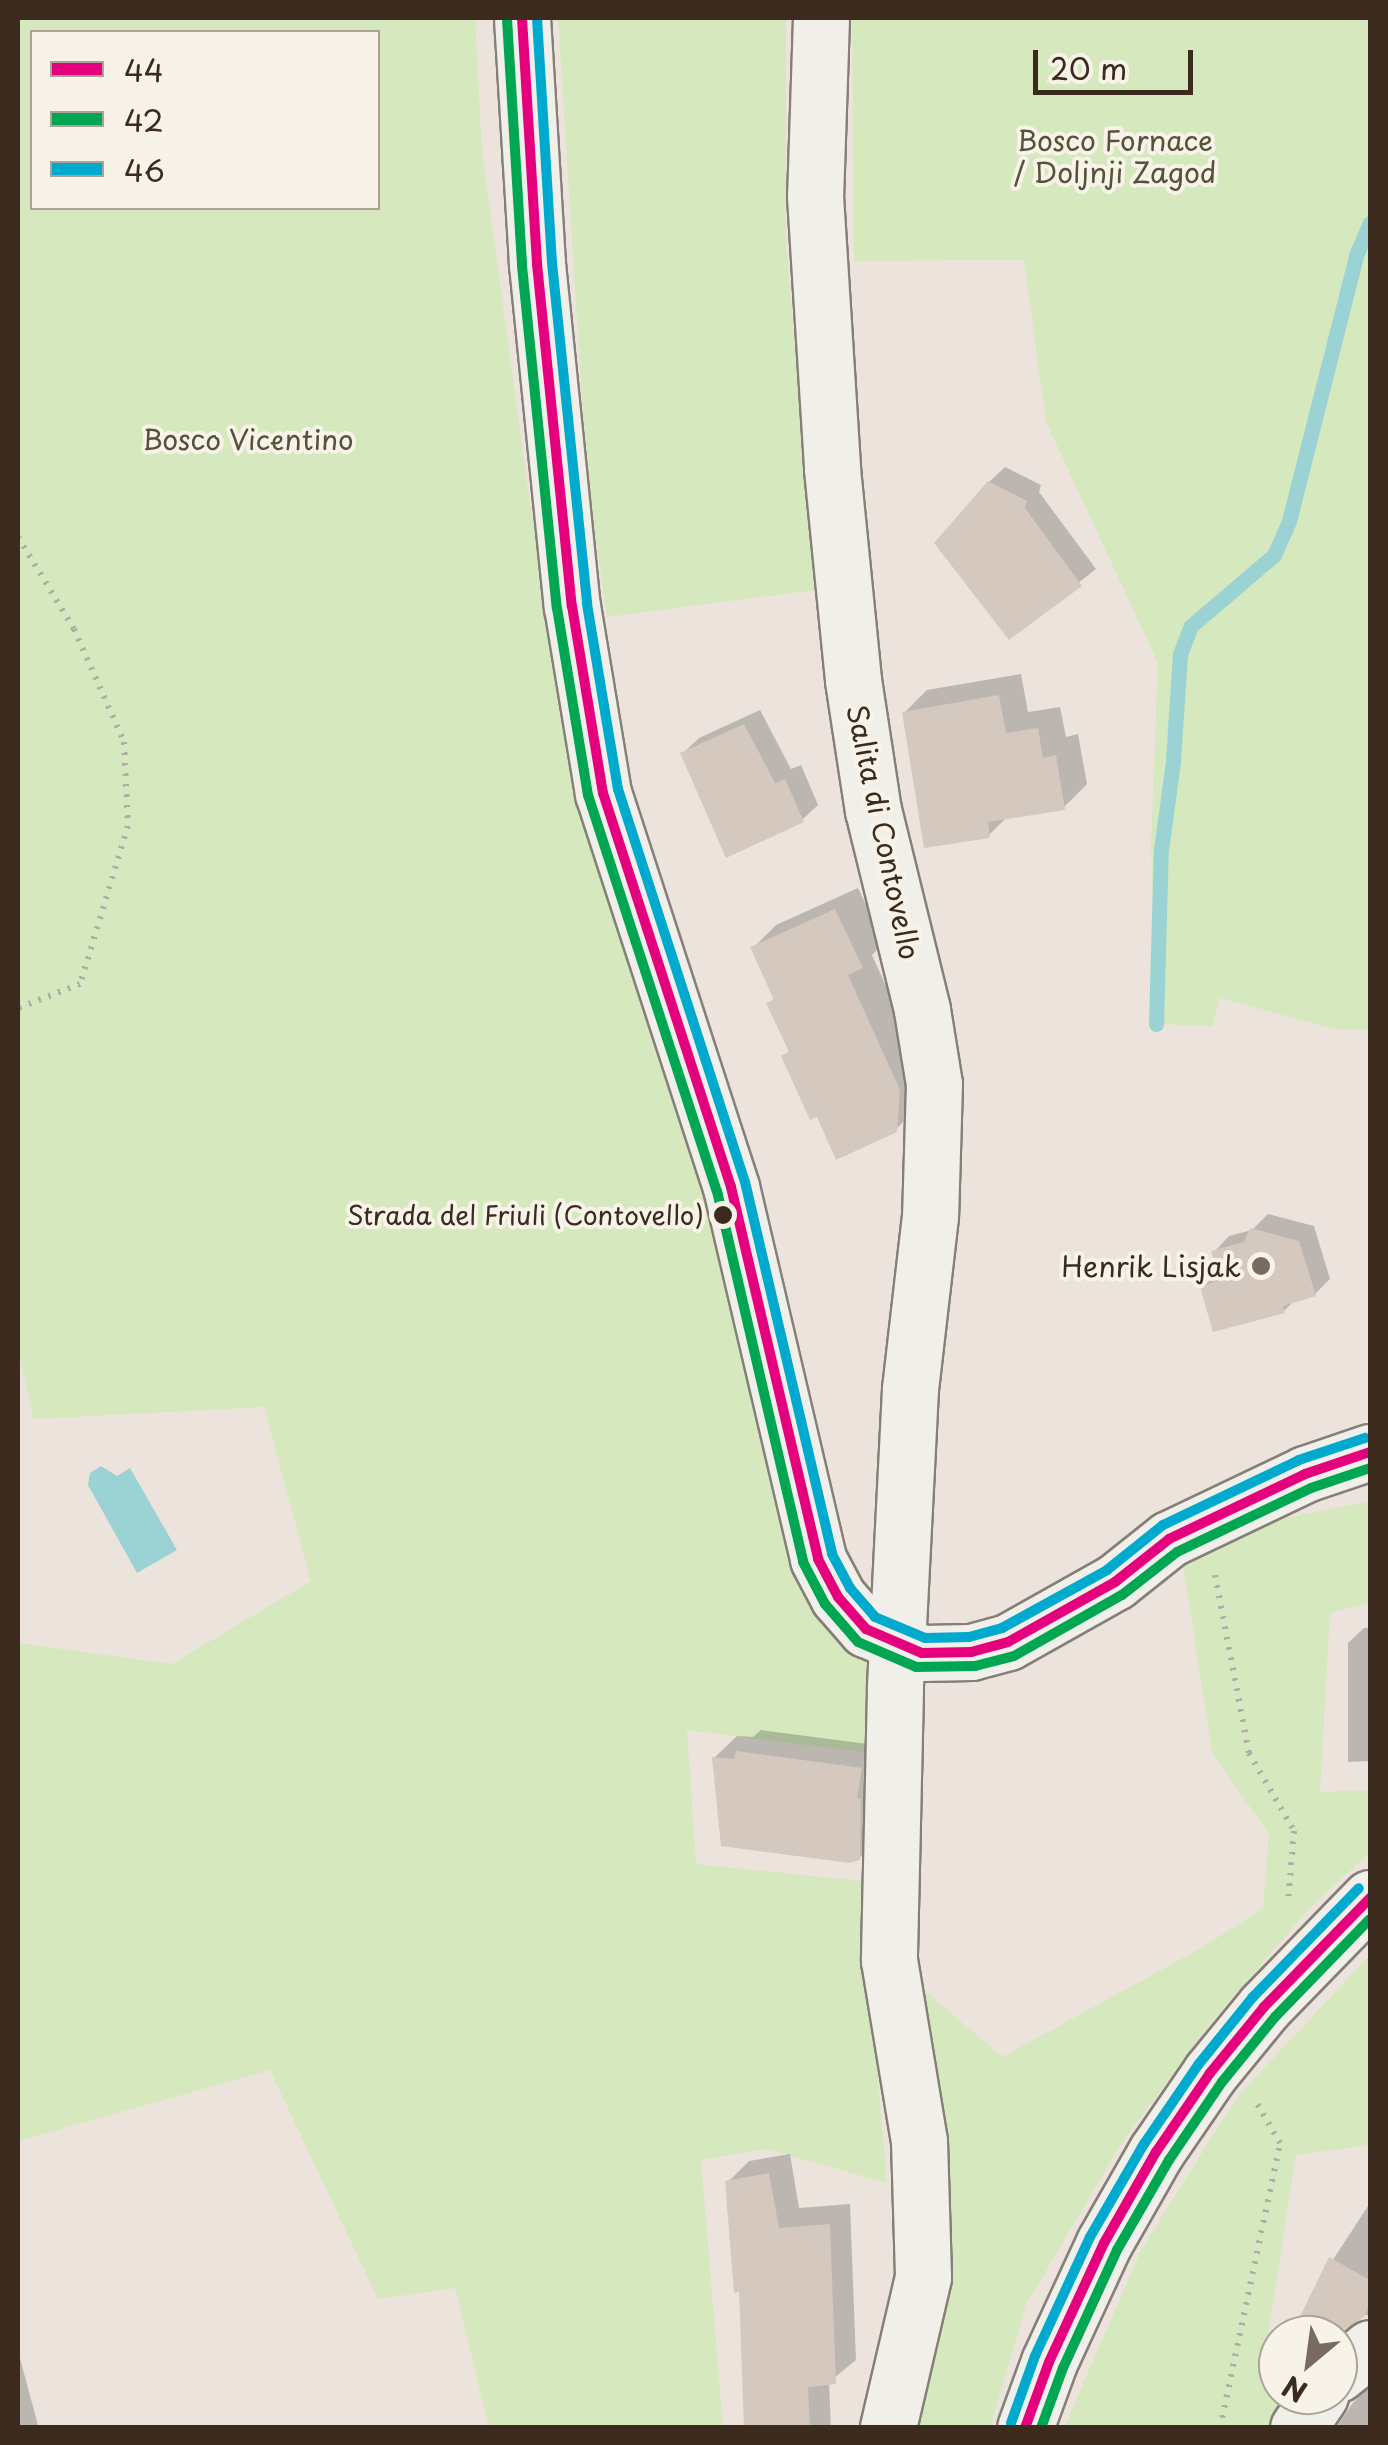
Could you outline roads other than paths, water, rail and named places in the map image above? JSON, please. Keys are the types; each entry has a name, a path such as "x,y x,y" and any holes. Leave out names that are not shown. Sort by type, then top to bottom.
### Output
{"main road":[{"path":"522,18 538,264 570,587 604,793 731,1187 818,1559 838,1597 866,1629 898,1646 922,1653 971,1652 1008,1642 1115,1582 1170,1539 1305,1474 1370,1452"},
{"name":"Salita di Contovello","path":"821,18 815,196 832,469 853,680 874,810 922,1010 934,1084 936,1141 910,1389 889,1960 920,2141 923,2277 888,2428"},
{"path":"1024,2428 1049,2362 1104,2243 1156,2152 1210,2073 1264,2007 1370,1898"}],"water":[{"path":"101,1466 117,1476 130,1468 177,1550 137,1573 88,1485 90,1473"}],"waterway":[{"path":"1156,1024 1161,850 1173,761 1180,654 1191,626 1274,555 1289,521 1357,253 1370,223"}],"place":[{"name":"Strada del Friuli (Contovello)","path":"723,1215"},
{"name":"Henrik Lisjak","path":"1261,1266"}],"park label":[{"name":"Bosco Fornace / Doljnji Zagod","path":"1115,156"},
{"name":"Bosco Vicentino","path":"248,439"}]}
